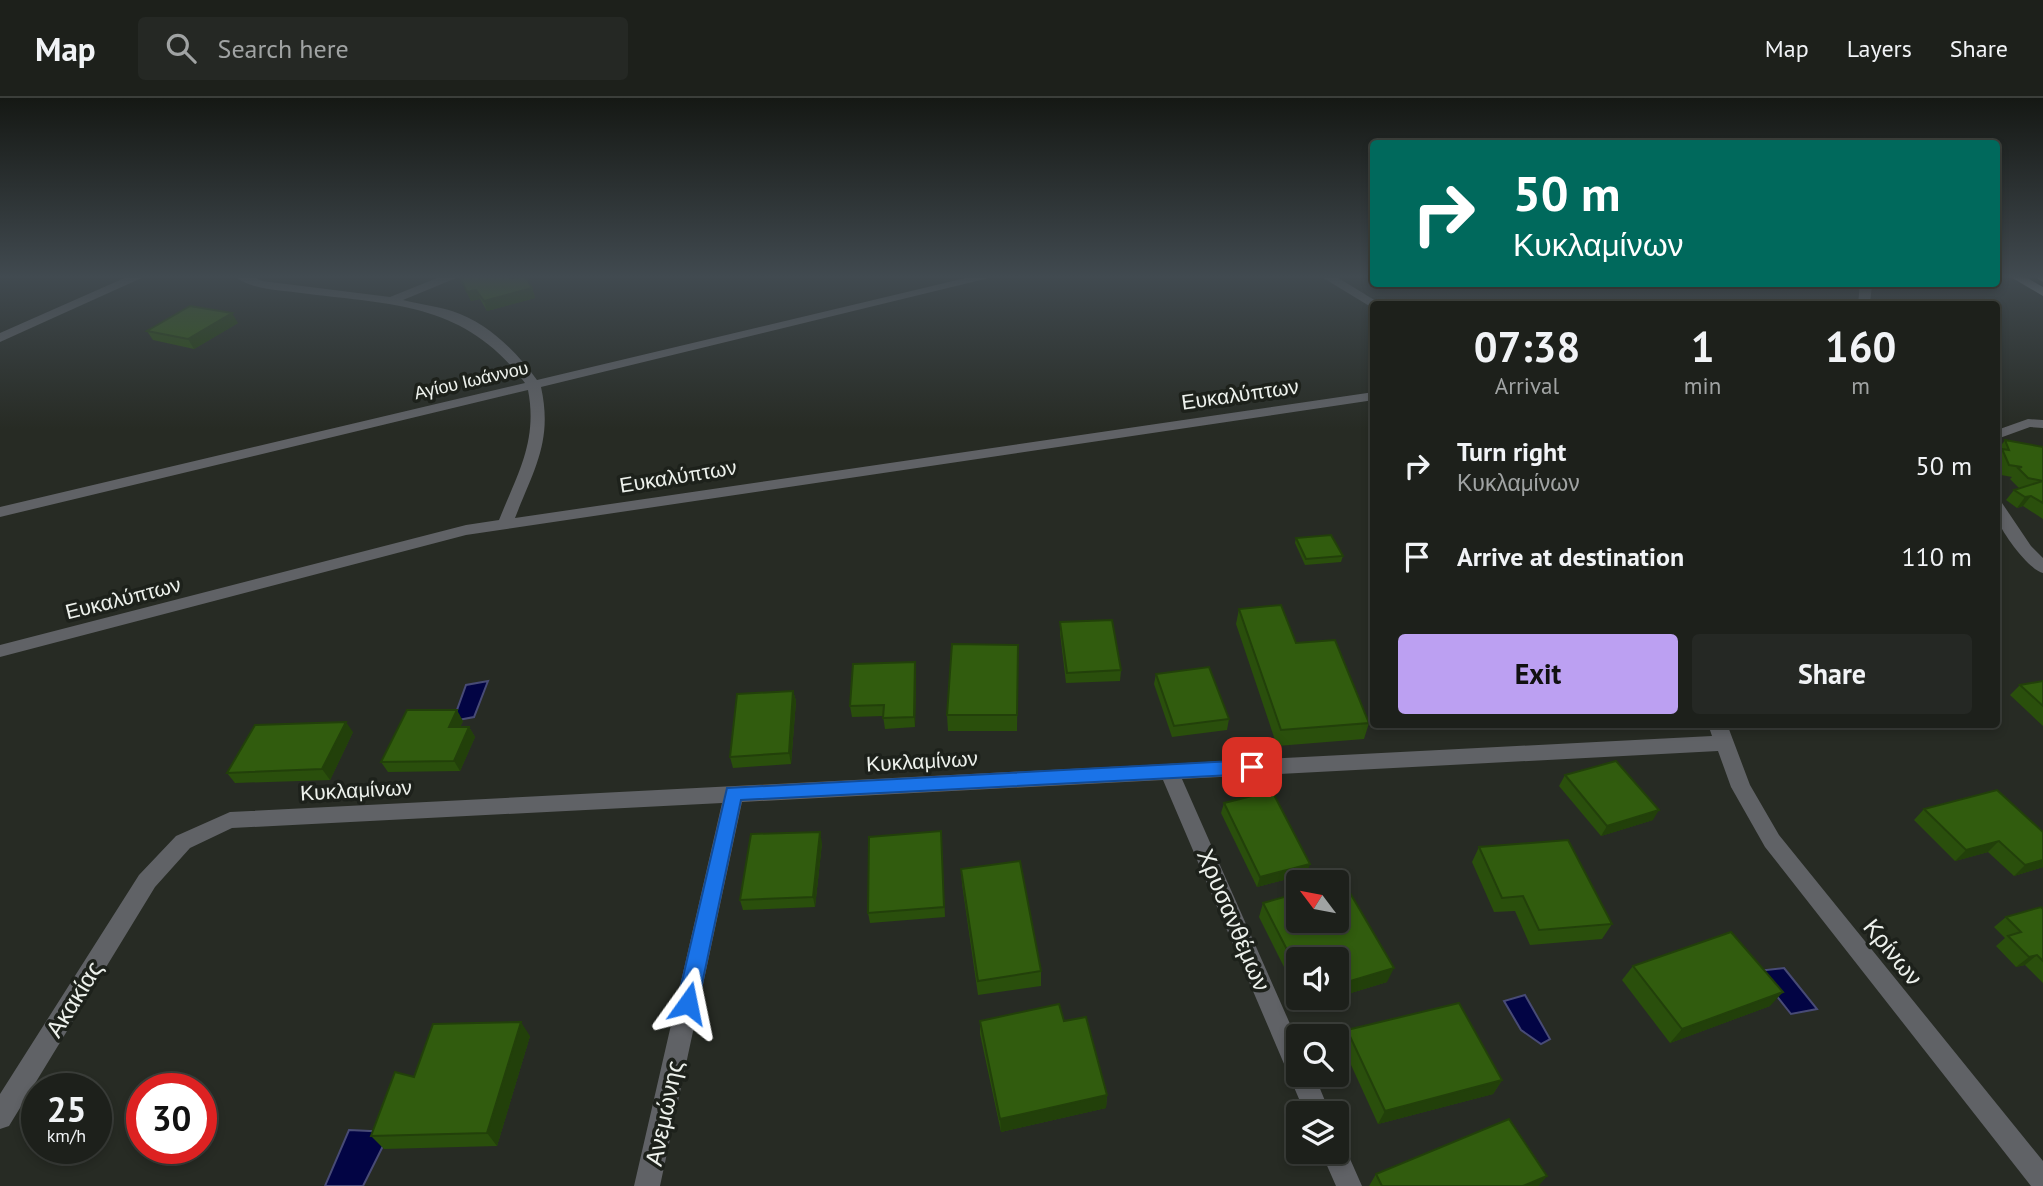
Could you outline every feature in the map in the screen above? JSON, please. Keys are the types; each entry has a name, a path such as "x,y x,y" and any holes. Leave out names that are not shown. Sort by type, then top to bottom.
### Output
{"street":[{"path":"0,338 25,327"},
{"path":"476,327 508,352 523,368 534,385 540,409 538,440 505,524"},
{"name":"Αγίου Ιωάννου","path":"0,512 778,327"},
{"name":"Ευκαλύπτων","path":"0,651 444,535 1370,397"},
{"path":"2000,434 2028,424 2043,424"},
{"path":"2000,511 2025,550 2043,568"},
{"name":"Κυκλαμίνων","path":"147,881 183,842 230,820 1169,771 1719,734"},
{"name":"Κρίνων","path":"1719,734 1741,787 1772,841 2043,1181"},
{"name":"Χρυσανθέμων","path":"1169,771 1286,1041"},
{"name":"Ανεμώνης","path":"648,1186 734,793"},
{"name":"Ακακίας","path":"0,1117 147,881"},
{"path":"1339,1164 1349,1186"}],"shaded area":[{"path":"488,681 474,717 453,721 466,685"},
{"path":"1784,968 1817,1009 1791,1014 1757,971"},
{"path":"1525,995 1550,1039 1541,1044 1521,1030 1504,1001"},
{"path":"349,1130 390,1132 363,1186 325,1186"}],"building":[{"path":"154,327 209,327 188,339 147,331"},
{"path":"2005,440 2043,447 2043,481 2028,478 2018,468 2022,467 2009,465 2002,449 2009,450"},
{"path":"2043,481 2043,503 2014,490"},
{"path":"1331,535 1343,556 1306,559 1296,538"},
{"path":"1281,605 1296,643 1335,640 1369,723 1281,730 1239,609"},
{"path":"1112,620 1121,670 1067,673 1060,622"},
{"path":"952,644 1018,645 1017,715 947,715"},
{"path":"915,662 914,717 883,718 884,705 850,706 853,664"},
{"path":"1209,667 1229,719 1174,726 1156,674"},
{"path":"2043,681 2043,706 2020,685"},
{"path":"793,691 789,753 730,757 737,694"},
{"path":"407,710 457,710 449,727 469,727 454,761 381,762"},
{"path":"346,722 322,769 227,773 255,725"},
{"path":"1616,761 1659,810 1607,826 1565,775"},
{"path":"1997,790 2043,832 2043,860 2025,865 1999,841 1966,850 1924,809"},
{"path":"1272,791 1310,864 1260,877 1224,803"},
{"path":"941,831 944,907 868,913 869,837"},
{"path":"820,832 813,897 740,900 751,834"},
{"path":"1568,840 1612,924 1539,930 1523,896 1502,898 1479,847"},
{"path":"1020,861 1041,971 978,981 961,869"},
{"path":"1349,891 1394,968 1349,981 1349,947 1286,948 1263,903 1286,896 1286,933 1349,933"},
{"path":"2041,907 2043,961 2037,955 2029,957 2008,936 2021,932 2006,917"},
{"path":"1731,932 1783,992 1682,1029 1633,966"},
{"path":"1459,1003 1502,1080 1385,1111 1349,1030"},
{"path":"1059,1004 1064,1021 1086,1017 1107,1095 1000,1119 980,1021"},
{"path":"521,1022 487,1133 371,1136 395,1072 414,1077 433,1024"},
{"path":"1509,1119 1547,1176 1523,1186 1382,1186 1376,1174"}],"route":[{"path":"688,1003 734,793 1252,767"}]}
